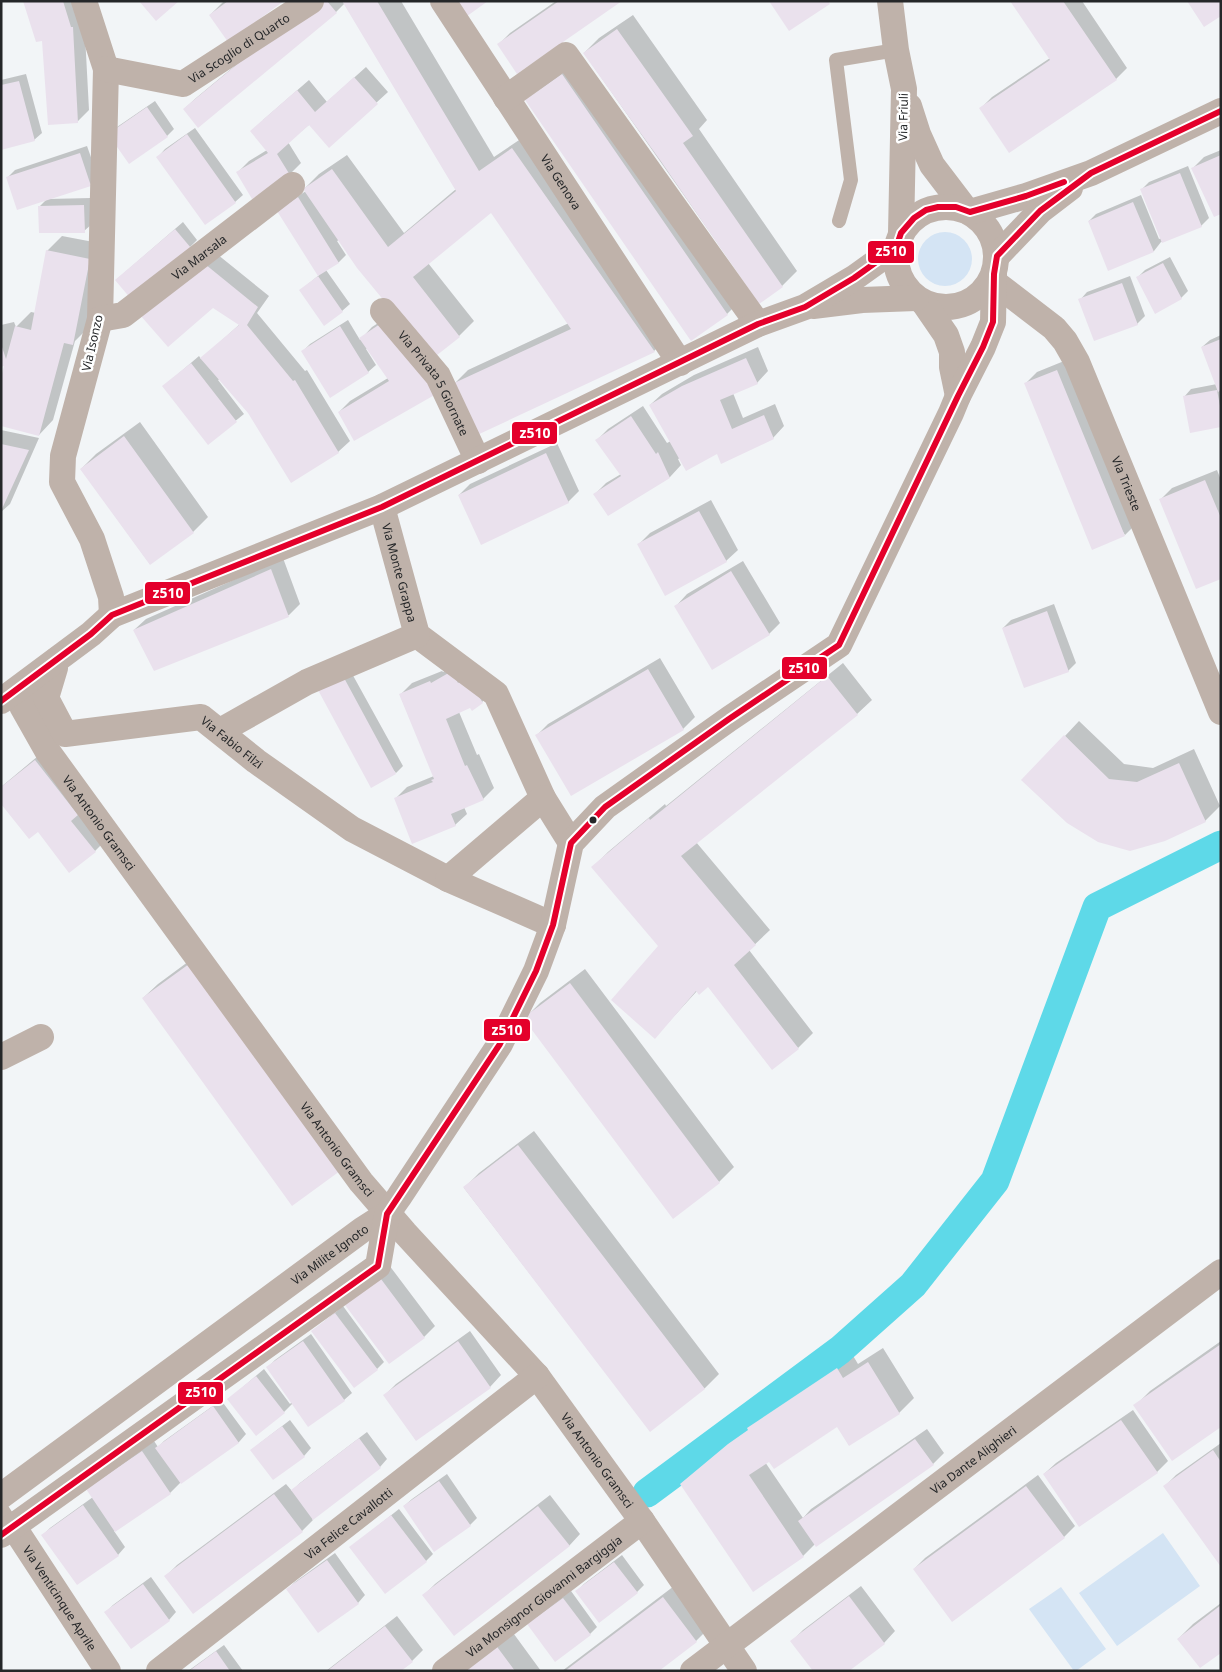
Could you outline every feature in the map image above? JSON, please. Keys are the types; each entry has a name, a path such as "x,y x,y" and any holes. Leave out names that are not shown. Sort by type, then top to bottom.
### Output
{"street":[{"name":"Via Isonzo","path":"84,1 106,69 100,319 63,456 62,482 92,539 111,597 112,614"},
{"name":"Via Scoglio di Quarto","path":"106,69 183,84 311,1"},
{"name":"Via Genova","path":"443,1 680,363"},
{"name":"Via Friuli","path":"890,1 896,50 904,89 899,240"},
{"path":"506,98 566,55 758,324"},
{"path":"387,1214 500,1044 536,971 553,925 571,844 605,808 729,719 839,645 983,347 993,322 994,240 990,231 969,212 932,165 918,134 904,89"},
{"path":"1,701 91,634 112,614 382,508 758,324 805,307 854,278 899,240 914,218 926,210 938,207 956,207 969,212 1026,196 1091,172 1221,111"},
{"path":"805,307 862,300 920,300 935,307 961,306 973,300 988,286 995,271 1040,211 1091,172"},
{"name":"Via Marsala","path":"100,319 123,315 292,185"},
{"path":"899,240 896,265 903,284 920,300 946,334 952,352 952,367 958,396"},
{"name":"Via Trieste","path":"995,271 1054,328 1065,341 1076,362 1221,712"},
{"name":"Via Privata 5 Giornate","path":"383,310 438,376 478,461"},
{"name":"Via Monte Grappa","path":"382,508 417,635 496,694 543,798 571,844"},
{"path":"220,731 307,682 417,635"},
{"name":"Via Fabio Filzi","path":"57,660 46,698 65,734 201,718 256,761 352,829 448,879 553,925"},
{"name":"Via Antonio Gramsci","path":"57,660 22,706 48,752 361,1182 387,1214 537,1376 642,1521 744,1671"},
{"path":"448,879 543,798"},
{"path":"1,1057 41,1037"},
{"name":"Via Milite Ignoto","path":"1,1496 362,1230 387,1214"},
{"name":"Via Milite Ignoto","path":"5,1523 378,1266 387,1214"},
{"name":"Via Dante Alighieri","path":"693,1671 1221,1272"},
{"name":"Via Felice Cavallotti","path":"159,1671 537,1376"},
{"name":"Via Monsignor Giovanni Bargiggia","path":"445,1671 642,1521"},
{"name":"Via Venticinque Aprile","path":"5,1523 108,1671"}],"lane":[{"path":"839,221 850,180 836,60 896,50"}],"shaded area":[{"path":"940,232 950,232 960,236 968,244 972,259 968,274 960,282 950,286 940,286 930,282 922,274 918,264 918,254 922,244 930,236"},
{"path":"1163,1533 1200,1586 1117,1646 1079,1593"},
{"path":"1061,1587 1106,1649 1076,1671 1074,1671 1029,1609"}],"building":[{"path":"23,1 63,1 71,27 73,27 78,123 48,125 42,41 36,42"},
{"path":"139,1 179,1 156,21"},
{"path":"228,1 284,1 228,42 209,15"},
{"path":"314,1 327,1 337,13 198,128 183,109"},
{"path":"342,1 377,1 479,171 512,148 655,352 475,436 452,384 571,329 491,213 413,277 460,337 432,359 357,268 303,189 332,169 388,247 456,191"},
{"path":"452,1 488,1 463,19"},
{"path":"559,1 622,1 517,74 497,44"},
{"path":"769,1 828,1 830,4 789,31"},
{"path":"1010,1 1063,1 1117,80 1009,153 979,108 1050,60"},
{"path":"1187,1 1221,1 1221,16 1204,27"},
{"path":"617,29 693,136 683,143 783,287 759,304 660,160 583,53"},
{"path":"562,74 728,315 691,341 525,100"},
{"path":"354,77 378,104 329,148 309,125 277,154 290,175 252,199 236,172 268,153 250,131 297,90 315,112"},
{"path":"19,81 35,141 1,150 1,85"},
{"path":"147,107 168,137 129,164 108,134"},
{"path":"187,134 236,203 205,225 156,157"},
{"path":"80,153 91,186 17,210 6,177"},
{"path":"1221,155 1221,214 1214,217 1191,168"},
{"path":"1180,173 1202,227 1162,243 1140,189"},
{"path":"298,197 339,263 318,276 277,211"},
{"path":"1133,202 1154,252 1108,271 1088,221"},
{"path":"84,205 85,233 39,233 38,206"},
{"path":"175,229 191,248 131,299 115,280"},
{"path":"46,250 90,259 73,345 64,343 39,436 1,426 1,377 4,366 1,367 1,344 6,359 15,326 31,330"},
{"path":"200,260 258,307 247,325 293,381 295,380 339,453 291,483 248,413 200,358 239,325 213,308 168,347 140,315"},
{"path":"1163,263 1182,299 1155,314 1136,277"},
{"path":"318,276 343,312 324,326 299,290"},
{"path":"1122,283 1138,325 1094,341 1078,299"},
{"path":"389,318 438,393 354,441 338,412 389,381 359,338"},
{"path":"340,326 369,373 330,398 301,351"},
{"path":"1221,339 1221,390 1218,392 1201,347"},
{"path":"746,358 758,384 720,400 732,429 764,415 774,439 721,464 717,454 686,471 649,405 682,386"},
{"path":"191,363 237,422 208,445 162,386"},
{"path":"1057,370 1125,536 1092,550 1024,383"},
{"path":"1217,390 1221,411 1221,427 1190,433 1183,396"},
{"path":"631,416 656,454 658,452 670,478 608,516 593,494 621,476 595,440"},
{"path":"124,436 194,533 150,565 80,469"},
{"path":"1,444 29,450 1,511"},
{"path":"546,453 569,503 481,545 458,495"},
{"path":"1205,480 1221,518 1221,579 1196,589 1159,499"},
{"path":"699,511 727,562 665,596 637,544"},
{"path":"271,569 289,617 154,671 133,630"},
{"path":"731,571 770,635 712,670 674,606"},
{"path":"1047,611 1069,672 1024,688 1002,628"},
{"path":"648,669 684,730 571,796 535,735"},
{"path":"452,671 458,683 467,678 483,703 472,711 470,708 446,719 465,766 467,765 484,800 451,814 456,826 412,844 394,798 433,782 431,780 434,779 399,694 430,681 431,683"},
{"path":"343,676 396,774 371,788 318,690"},
{"path":"827,676 858,715 681,856 756,945 734,965 799,1049 772,1070 708,987 699,995 696,991 655,1039 611,1000 658,946 591,867 649,818 650,820"},
{"path":"1064,735 1109,779 1137,782 1179,763 1206,822 1165,841 1130,851 1098,842 1067,823 1021,780"},
{"path":"35,760 78,815 71,821 96,852 69,873 38,832 29,839 1,804 1,787"},
{"path":"189,964 340,1171 292,1206 142,998"},
{"path":"570,983 720,1183 673,1219 523,1018"},
{"path":"518,1145 705,1389 650,1432 463,1187"},
{"path":"378,1275 425,1338 389,1364 342,1301"},
{"path":"335,1313 378,1370 354,1388 311,1331"},
{"path":"303,1341 345,1401 308,1427 266,1367"},
{"path":"458,1341 491,1388 416,1441 383,1395"},
{"path":"1221,1344 1221,1427 1172,1461 1133,1405"},
{"path":"868,1362 900,1414 849,1446 837,1427 774,1469 769,1462 749,1475 804,1557 753,1592 680,1484 748,1430 747,1428 837,1368 843,1378"},
{"path":"256,1376 285,1413 256,1436 227,1399"},
{"path":"213,1406 239,1443 181,1484 155,1448"},
{"path":"1121,1420 1158,1473 1079,1527 1043,1474"},
{"path":"282,1426 305,1457 273,1480 250,1450"},
{"path":"359,1438 381,1468 313,1520 291,1490"},
{"path":"915,1439 934,1465 816,1547 798,1521"},
{"path":"1213,1450 1221,1462 1221,1567 1163,1486"},
{"path":"142,1451 171,1494 115,1532 86,1489"},
{"path":"439,1481 471,1526 434,1552 403,1506"},
{"path":"1026,1486 1065,1538 952,1622 913,1569"},
{"path":"274,1494 303,1532 193,1614 164,1576"},
{"path":"83,1505 119,1556 77,1585 41,1535"},
{"path":"538,1506 570,1546 454,1636 422,1595"},
{"path":"391,1515 427,1562 385,1594 349,1547"},
{"path":"327,1560 359,1604 318,1633 286,1589"},
{"path":"614,1562 638,1593 599,1623 575,1591"},
{"path":"143,1584 170,1621 131,1649 104,1612"},
{"path":"849,1596 885,1644 849,1671 813,1671 790,1641"},
{"path":"663,1597 697,1642 659,1671 565,1671"},
{"path":"563,1598 591,1635 555,1662 527,1624"},
{"path":"1221,1605 1221,1653 1200,1668 1177,1639"},
{"path":"385,1626 413,1662 401,1671 327,1671"},
{"path":"495,1644 515,1671 460,1671"},
{"path":"216,1651 230,1671 189,1671"}],"waterway":[{"path":"647,1493 840,1350 913,1285 995,1181 1097,907 1221,845"}],"transit line":[{"name":"z510","path":"1,1535 378,1266 387,1214 500,1044 536,971 553,925 571,843 605,807 729,719 839,645 983,347 993,322 994,274 997,256 1040,211 1091,173 1221,111"},
{"name":"z510","path":"1,701 91,634 112,615 382,507 758,324 805,307 854,278 896,248 901,233 914,218 926,210 938,207 956,207 970,212 1026,196 1064,182"}]}
